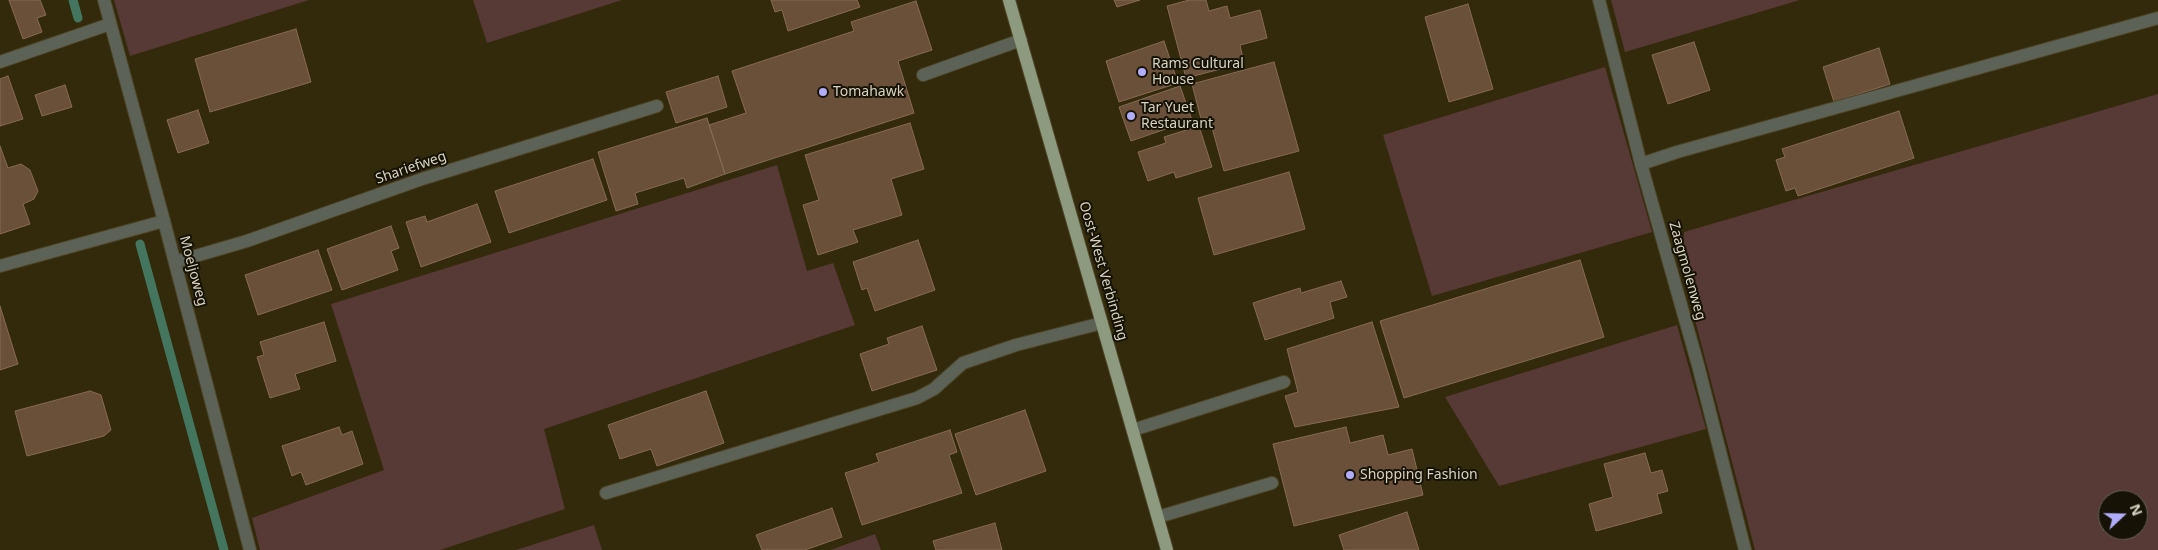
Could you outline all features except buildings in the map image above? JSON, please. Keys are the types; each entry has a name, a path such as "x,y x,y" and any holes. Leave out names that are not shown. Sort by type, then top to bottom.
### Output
{"main road":[{"name":"Oost-West Verbinding","path":"1009,0 1167,550"}],"street":[{"name":"Moeljoweg","path":"104,0 164,220 250,550"},
{"name":"Zaagmolenweg","path":"1599,0 1641,164 1698,365 1746,550"},
{"path":"1641,164 1686,149 2158,18"},
{"path":"0,62 110,24"},
{"path":"922,75 1021,40"},
{"name":"Shariefweg","path":"175,262 247,241 422,179 658,106"},
{"path":"0,266 164,220"},
{"path":"606,493 917,398 934,389 963,363 1016,345 1102,324"},
{"path":"1133,430 1284,382"},
{"path":"1158,517 1272,483"}],"shaded area":[{"path":"114,0 309,0 130,56"},
{"path":"473,0 622,0 487,43"},
{"path":"1611,0 1800,0 1625,52"},
{"path":"1605,67 1652,232 1432,296 1383,135"},
{"path":"2158,94 2158,550 1755,550 1695,320 1683,262 1684,232"},
{"path":"777,165 807,271 833,263 855,325 544,429 565,509 440,550 260,550 252,518 384,470 331,304"},
{"path":"1677,325 1706,429 1499,486 1445,397"},
{"path":"594,525 602,550 516,550"},
{"path":"875,534 881,550 830,550"}],"waterway":[{"path":"73,0 78,18"},
{"path":"140,244 224,550"}],"place":[{"name":"Rams Cultural House","path":"1142,72"},
{"name":"Tomahawk","path":"823,92"},
{"name":"Tar Yuet Restaurant","path":"1131,116"},
{"name":"Shopping Fashion","path":"1350,475"}]}
